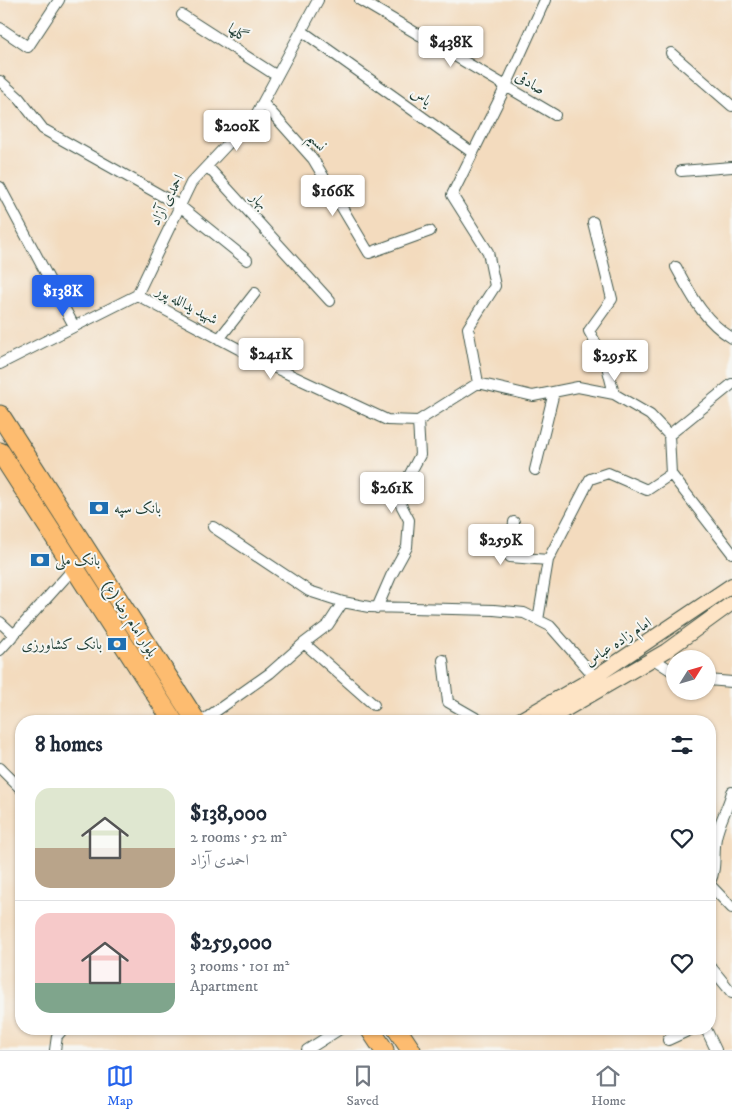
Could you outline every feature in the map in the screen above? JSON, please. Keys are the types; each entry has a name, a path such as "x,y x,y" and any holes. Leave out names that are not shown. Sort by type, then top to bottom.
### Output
{"highway":[{"name":"بلوار امام رضا (ع)","path":"0,415 192,715"},
{"name":"بلوار امام رضا (ع)","path":"0,452 169,715"},
{"path":"374,1035 384,1050"},
{"path":"401,1035 411,1050"}],"street":[{"path":"0,28 28,47 59,0"},
{"name":"احمدی آزاد","path":"137,295 191,183 257,113 318,0"},
{"name":"صادقی","path":"360,0 555,115"},
{"path":"478,383 468,328 495,286 488,252 452,194 506,86 545,0"},
{"name":"گلها","path":"182,15 277,76"},
{"name":"یاس","path":"302,31 473,153"},
{"path":"671,53 732,106"},
{"path":"0,81 19,98 43,130 180,206 246,260"},
{"name":"نسیم","path":"263,103 313,159 368,253 430,230"},
{"name":"بهار","path":"207,166 330,300"},
{"path":"681,172 732,167"},
{"path":"0,187 74,326"},
{"path":"593,222 612,299 588,331 606,362 614,394"},
{"path":"676,268 698,307 723,332 732,338"},
{"path":"220,339 255,293"},
{"path":"0,364 137,295"},
{"name":"شهید یدالله پور","path":"137,295 267,364 387,420 418,421"},
{"path":"377,608 391,576 407,547 409,520 400,503 403,486 420,455 418,421 478,383 534,396 578,388 614,394 650,415 669,435 671,474 732,553"},
{"path":"669,435 732,384"},
{"path":"535,470 554,392"},
{"path":"538,620 548,560 590,479 608,473 647,490 671,474"},
{"path":"514,522 510,557 548,560"},
{"path":"213,527 309,591 343,602 377,608 494,610 524,613 550,626 595,677"},
{"path":"0,650 74,568"},
{"name":"امام زاده عباس","path":"528,715 595,677 732,585"},
{"path":"210,715 270,673 328,625 343,602"},
{"name":"امام زاده عباس","path":"556,715 652,658 732,603"},
{"path":"0,622 14,635"},
{"path":"304,643 374,705"},
{"path":"652,658 666,667"},
{"path":"443,660 448,702 471,715"},
{"path":"716,681 732,682"},
{"path":"0,768 15,783"},
{"path":"716,829 730,809 732,792"},
{"path":"716,891 732,908"},
{"path":"716,973 732,993"},
{"path":"55,1050 58,1035"},
{"path":"307,1050 331,1035"},
{"path":"668,1040 679,1035"},
{"path":"709,1035 716,1050"}],"place":[{"name":"بانک سپه","path":"99,508"},
{"name":"بانک ملی","path":"40,560"},
{"name":"بانک کشاورزی","path":"117,644"}]}
